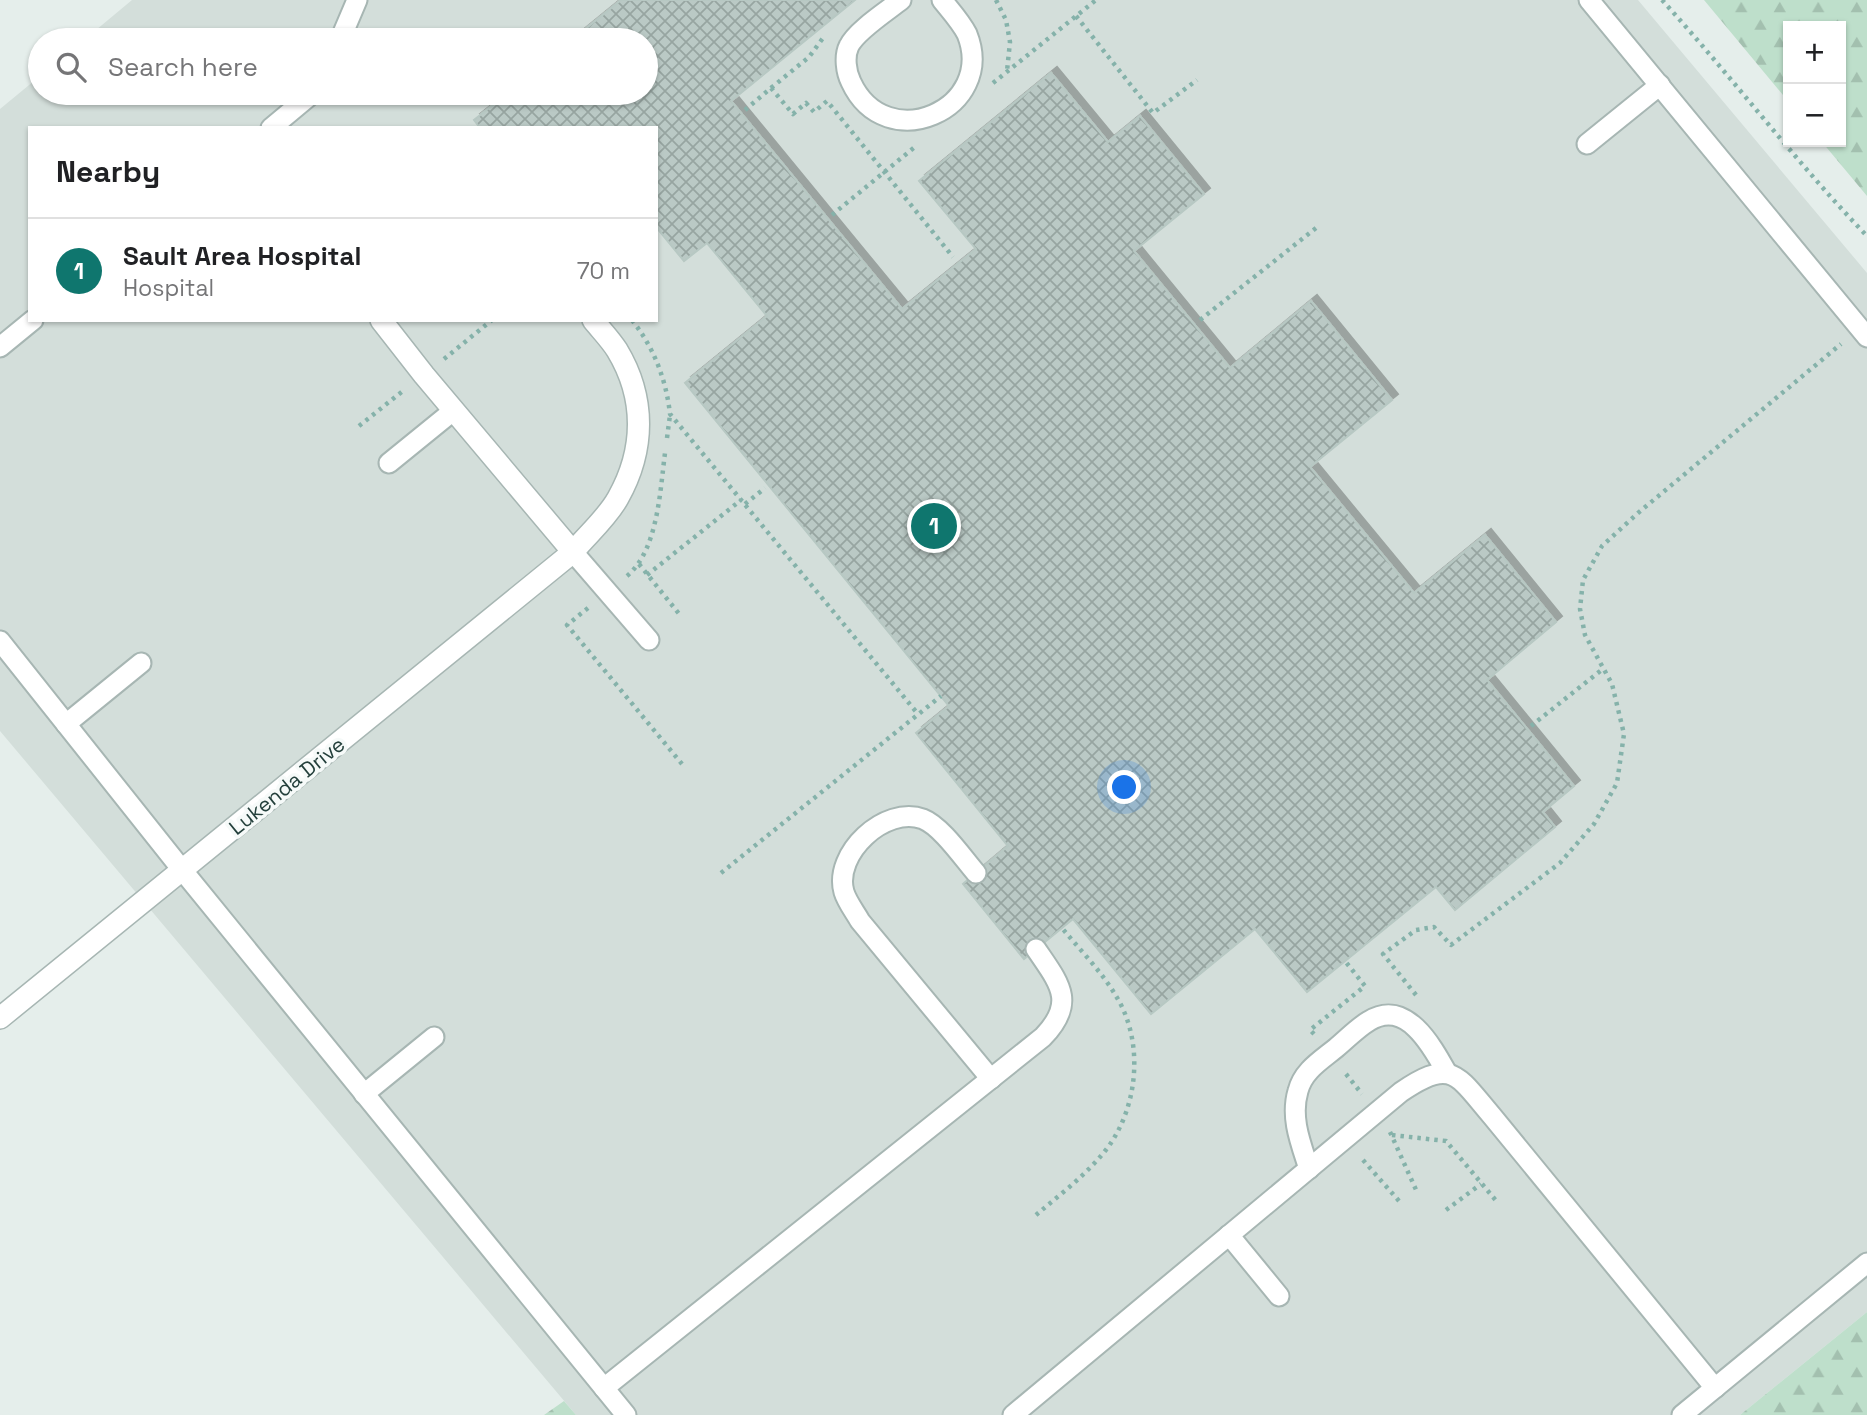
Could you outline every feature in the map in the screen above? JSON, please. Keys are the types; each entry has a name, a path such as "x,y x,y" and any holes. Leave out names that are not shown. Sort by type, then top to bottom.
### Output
{"street":[{"path":"383,322 453,411 573,552"},
{"name":"Lukenda Drive","path":"0,1018 183,872 573,552 617,500 637,458 640,419 633,385 617,349 595,322"}],"lane":[{"path":"345,28 357,0"},
{"path":"901,0 854,40 849,46 846,62 848,76 857,95 872,110 891,119 912,121 932,117 949,106 962,91 970,73 971,53 966,34 942,0"},
{"path":"1589,0 1864,332"},
{"path":"1587,144 1660,85"},
{"path":"273,126 299,105"},
{"path":"0,347 31,322"},
{"path":"389,463 453,411"},
{"path":"573,552 649,640"},
{"path":"0,641 183,872 626,1415"},
{"path":"66,724 141,663"},
{"path":"976,873 937,829 922,819 902,818 881,825 860,840 848,856 843,874 844,892 860,921 991,1079"},
{"path":"604,1388 1055,1025 1063,1007 1062,995 1057,980 1036,949"},
{"path":"1309,1169 1298,1135 1295,1111 1297,1093 1304,1074 1370,1020 1387,1014 1403,1017 1433,1048 1447,1073 1461,1080 1492,1116 1715,1388"},
{"path":"364,1094 434,1037"},
{"path":"1013,1415 1376,1114 1423,1077 1447,1073"},
{"path":"1229,1236 1279,1296"},
{"path":"1682,1415 1867,1263"}],"path":[{"path":"996,0 1006,20 1010,42 1007,71"},
{"path":"1662,0 1718,62 1823,190 1867,236"},
{"path":"1076,16 1153,113 1197,80"},
{"path":"745,110 771,88 793,114 806,103 814,112 827,101 953,257"},
{"path":"1200,320 1316,228"},
{"path":"634,322 644,335 657,361 667,388 670,414 918,715"},
{"path":"1403,1017 1422,1002 1383,954 1416,930 1434,927 1451,945 1560,863 1594,824 1617,783 1624,734 1612,684 1585,635 1580,609 1583,580 1602,546 1638,513 1864,332"},
{"path":"647,575 765,488"},
{"path":"639,564 680,615"},
{"path":"1531,726 1604,668"},
{"path":"720,873 941,696"},
{"path":"1036,1215 1101,1156 1114,1137 1129,1104 1134,1066 1132,1038 1126,1014 1115,994 1062,929"},
{"path":"1345,961 1365,986 1310,1030 1392,1135 1417,1192"},
{"path":"1382,1143 1392,1135 1446,1141 1498,1203"},
{"path":"1354,1168 1373,1152"},
{"path":"1363,1160 1399,1201"},
{"path":"1446,1210 1481,1184"}],"shaded area":[{"path":"132,0 1638,0 1867,273 1867,1312 1740,1415 576,1415 0,731 0,109 28,86 28,105 658,105 658,28 98,28"}],"green space":[{"path":"1704,0 1867,0 1867,196 1826,147 1846,147 1846,21 1783,21 1783,95"},
{"path":"1867,1312 1867,1415 1740,1415"},
{"path":"564,1401 576,1415 544,1415"}],"building":[{"path":"621,0 855,0 731,101 902,309 976,249 919,181 1051,73 1108,142 1140,116 1204,194 1134,251 1230,368 1311,301 1392,400 1310,467 1414,593 1485,535 1556,622 1487,680 1574,786 1543,812 1555,827 1455,910 1436,887 1307,992 1255,929 1151,1014 1073,919 1024,959 963,884 1008,846 916,733 949,706 685,383 767,316 707,243 684,261 658,229 658,126 478,126 474,120 493,105 658,105 658,28 587,28"}],"place":[{"name":"Sault Area Hospital","path":"934,526"}]}
